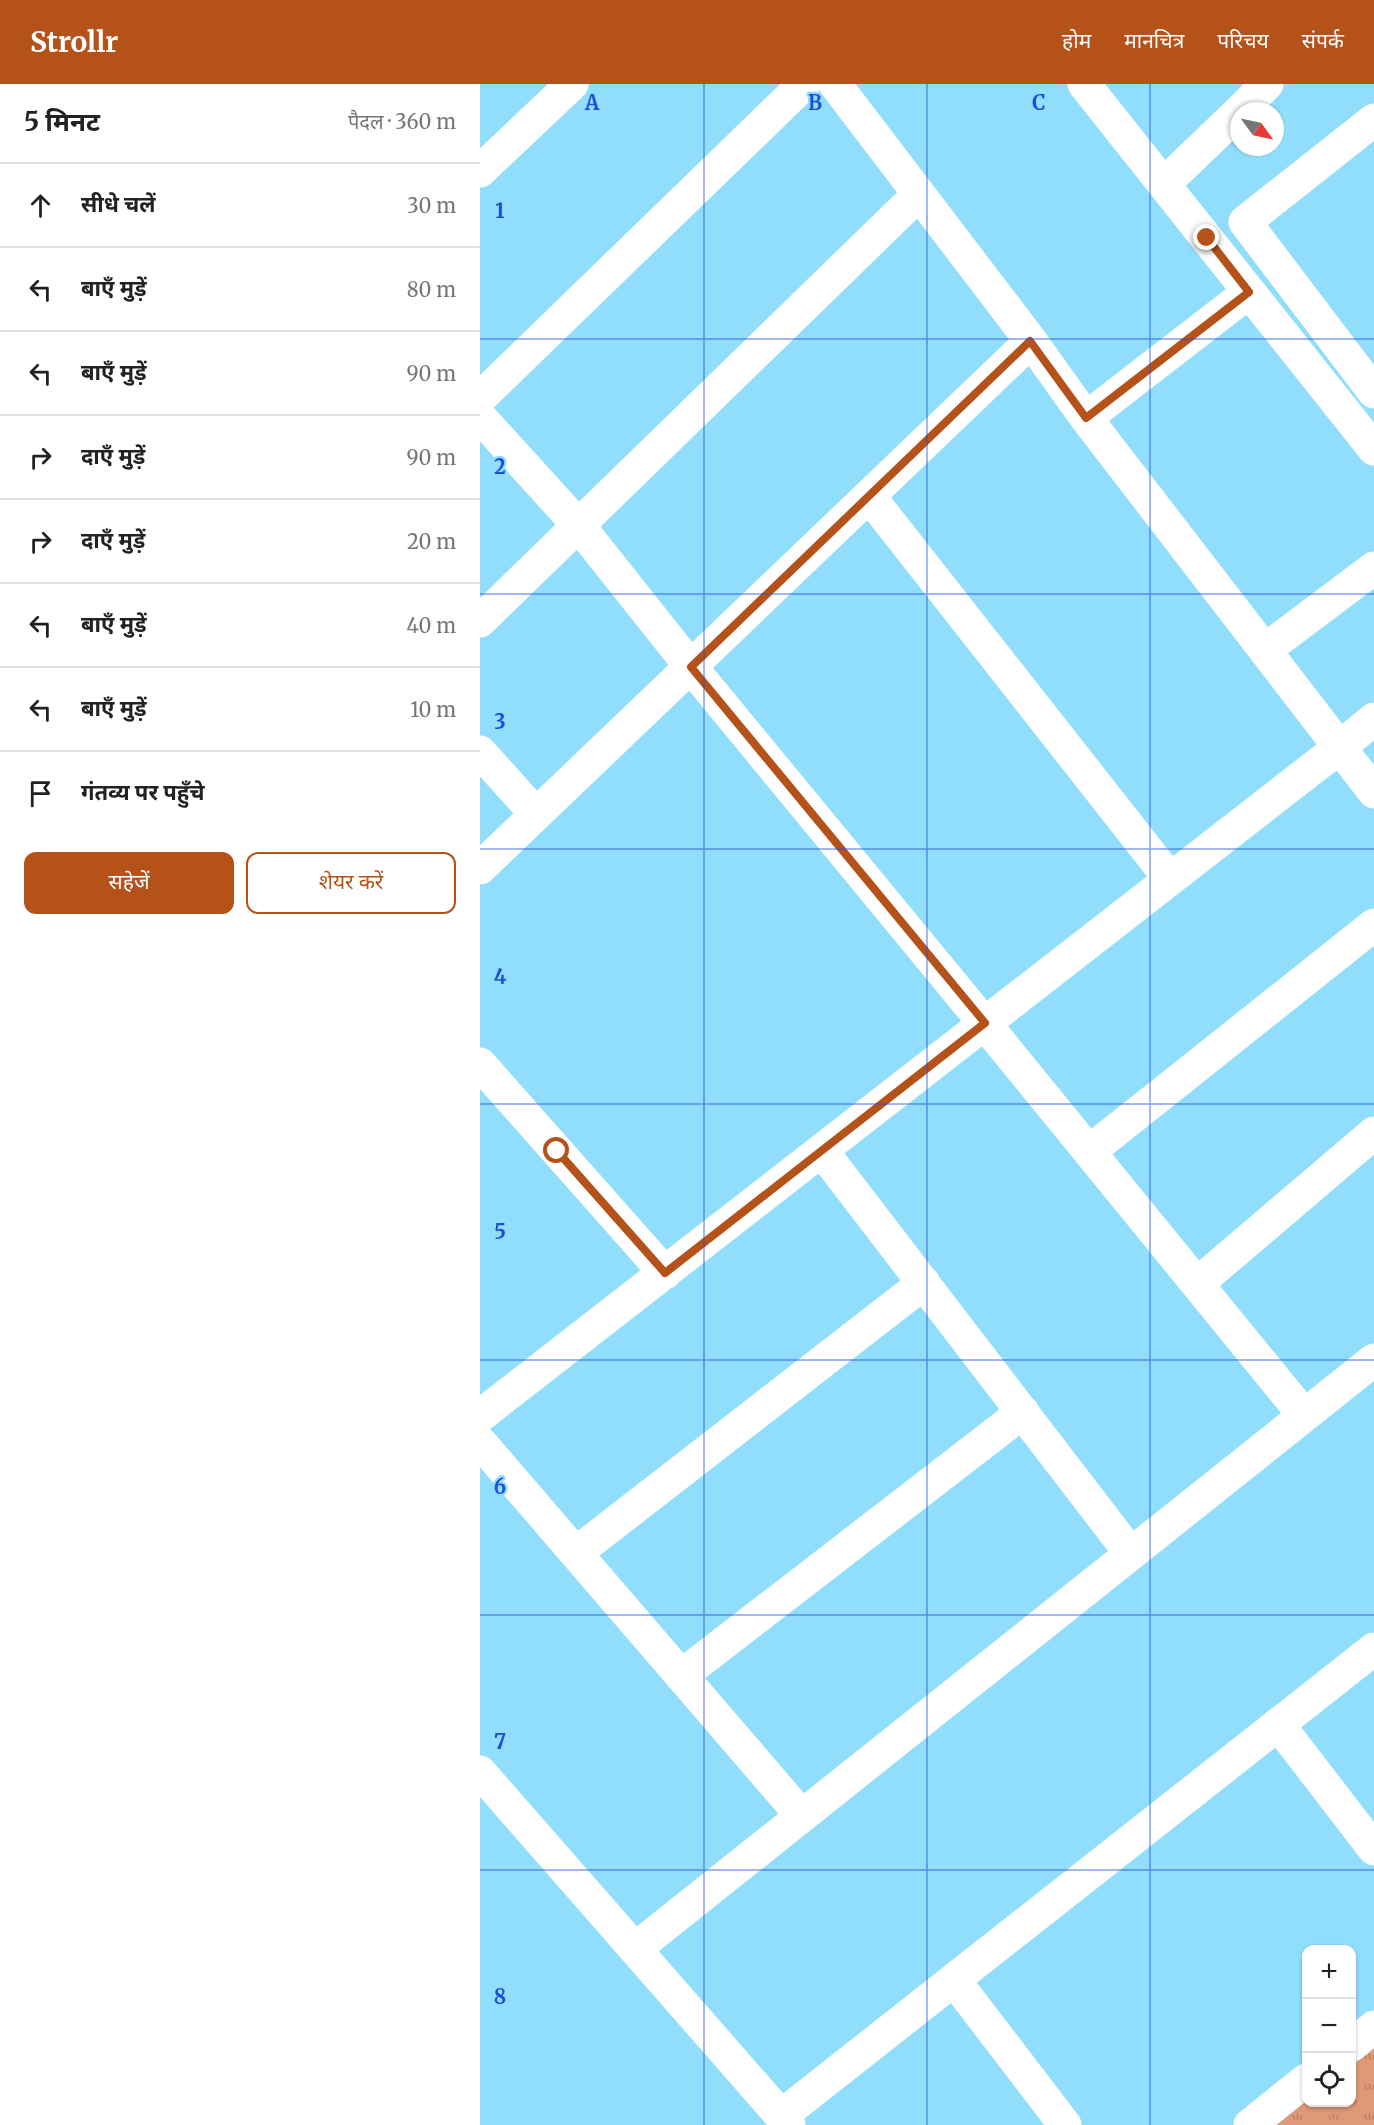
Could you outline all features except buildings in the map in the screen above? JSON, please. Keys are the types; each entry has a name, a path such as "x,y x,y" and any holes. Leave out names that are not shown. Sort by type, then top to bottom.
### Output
{"street":[{"path":"480,171 572,84"},
{"path":"480,398 804,84"},
{"path":"835,84 1086,418 1374,792"},
{"path":"1084,84 1374,449"},
{"path":"1248,102 1267,84"},
{"path":"1164,184 1230,120"},
{"path":"1374,120 1245,222 1374,392"},
{"path":"480,621 919,194"},
{"path":"1086,418 1249,292"},
{"path":"480,868 1030,341"},
{"path":"480,417 579,526 691,667 1090,1151 1304,1415"},
{"path":"869,496 1170,879"},
{"path":"1265,650 1374,568"},
{"path":"480,1416 1374,719"},
{"path":"480,752 536,814"},
{"path":"1090,1151 1374,925"},
{"path":"480,1064 665,1273"},
{"path":"1197,1284 1374,1133"},
{"path":"822,1150 1131,1554"},
{"path":"576,1553 924,1283"},
{"path":"635,1949 1374,1360"},
{"path":"681,1676 1023,1412"},
{"path":"480,1442 802,1816"},
{"path":"480,1772 635,1949 780,2122 954,1980 1374,1649"},
{"path":"1278,1724 1374,1849"},
{"path":"954,1980 1065,2125"},
{"path":"1356,2042 1374,2027"},
{"path":"1250,2125 1302,2083"}],"green space":[{"path":"1374,2048 1374,2125 1276,2125 1302,2104 1302,2107 1356,2107 1356,2063"}],"route":[{"path":"557,1151 665,1273 985,1023 691,667 1030,341 1086,418 1249,292 1207,238"}]}
